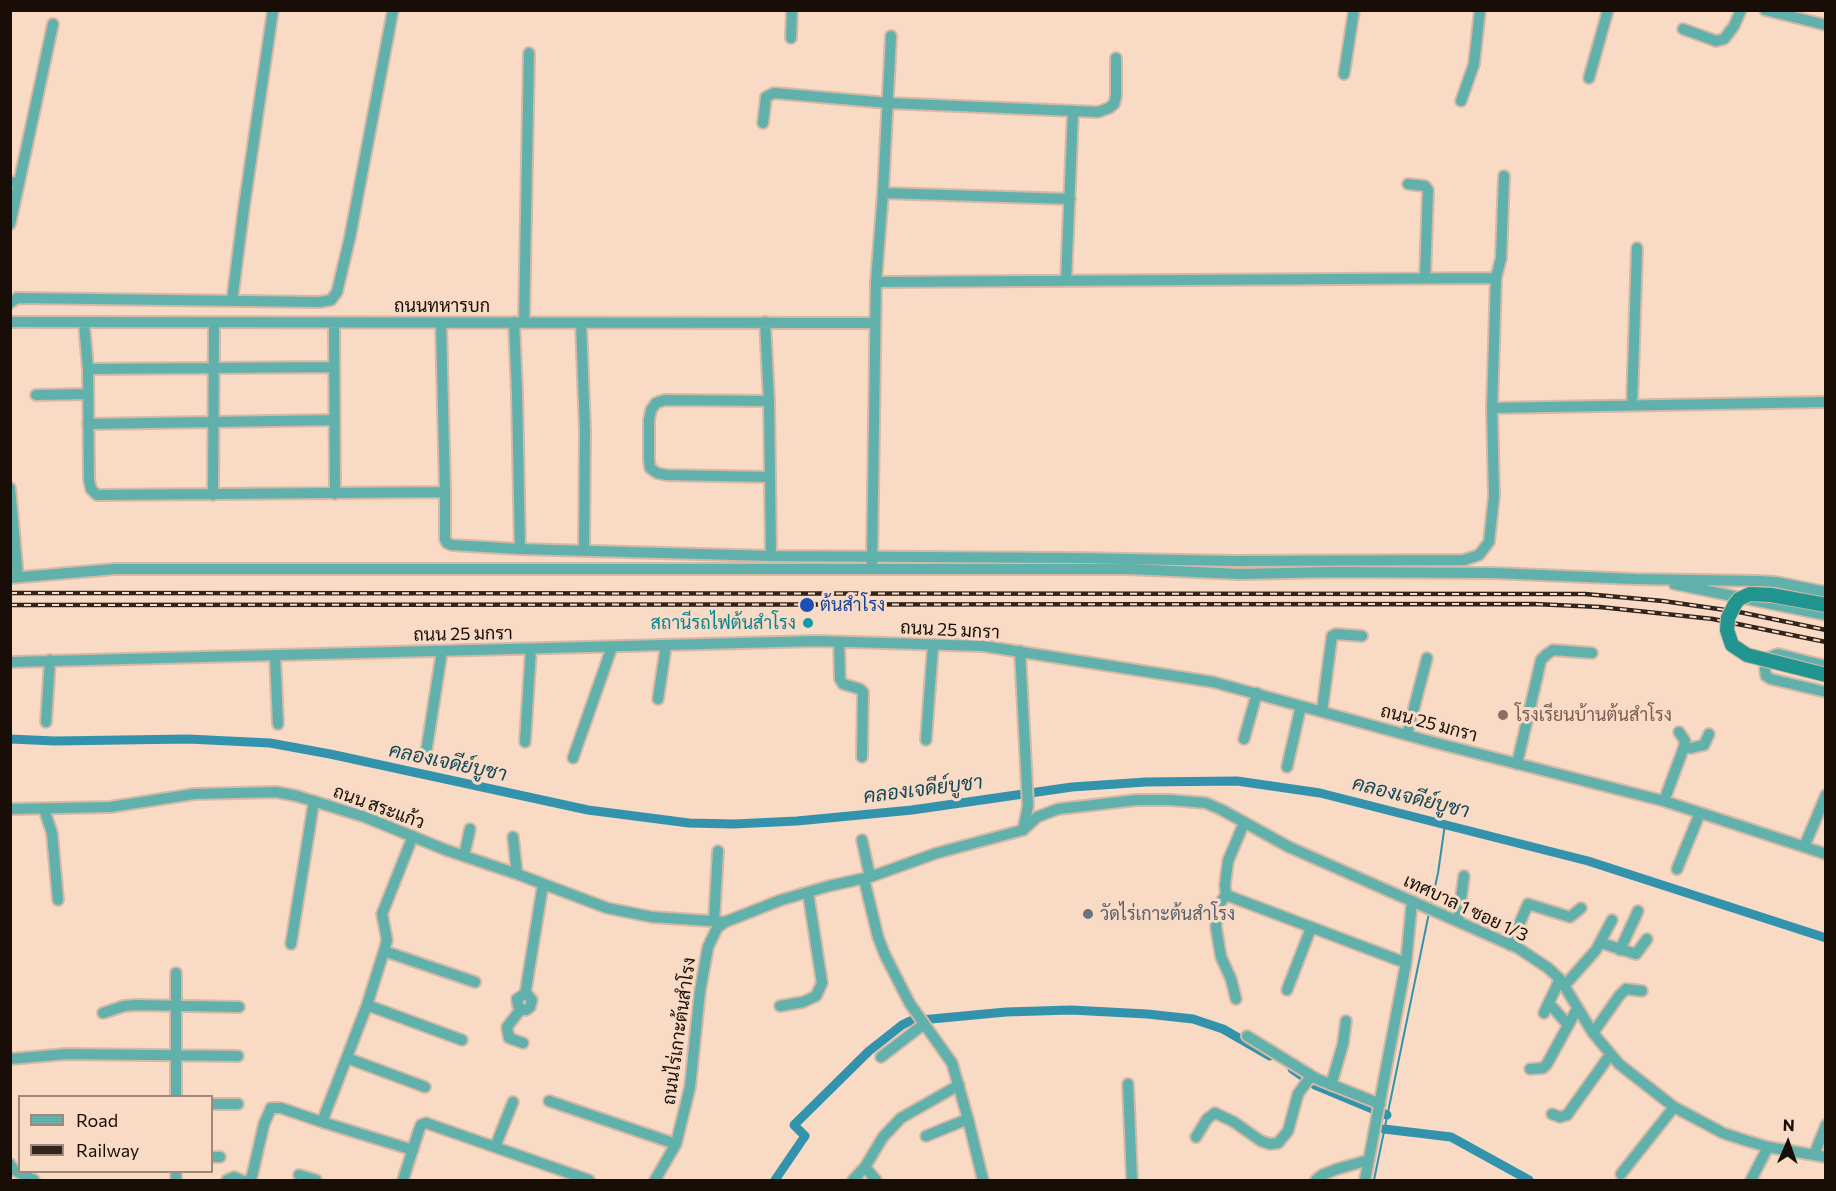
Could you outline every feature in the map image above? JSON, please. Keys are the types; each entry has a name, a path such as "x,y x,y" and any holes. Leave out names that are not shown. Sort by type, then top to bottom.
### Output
{"street":[{"path":"232,301 273,10"},
{"path":"10,303 17,298 320,303 331,300 337,292 362,177 393,10"},
{"path":"791,38 792,10"},
{"path":"1344,74 1354,10"},
{"path":"1461,101 1474,64 1480,10"},
{"path":"1589,78 1608,10"},
{"path":"1683,29 1716,41 1724,39 1734,26 1741,10"},
{"path":"1765,10 1808,16 1826,25"},
{"path":"10,224 15,182 53,24"},
{"path":"871,571 876,282 884,193 891,36"},
{"path":"520,549 519,322 529,53"},
{"path":"763,123 766,97 774,93 888,103 1098,112 1114,104 1116,58"},
{"path":"1066,281 1073,111"},
{"path":"441,323 445,539 452,545 771,556 1234,561 1464,560 1479,555 1489,542 1492,525 1494,496 1492,408 1496,278 1501,258 1504,176"},
{"path":"1408,184 1425,186 1428,190 1425,278"},
{"path":"884,193 1070,199"},
{"path":"1632,405 1637,248"},
{"path":"876,282 1496,278"},
{"name":"ถนนทหารบก","path":"10,322 875,323"},
{"path":"765,322 769,401 771,556"},
{"path":"84,323 88,369 89,480 91,489 97,495 445,492"},
{"path":"213,495 214,323"},
{"path":"334,323 335,494"},
{"path":"581,323 585,431 584,551"},
{"path":"88,369 333,367"},
{"path":"36,395 88,394"},
{"path":"769,401 665,400 656,403 651,410 649,420 649,460 650,468 666,475 770,477"},
{"path":"1492,408 1826,402"},
{"path":"88,424 334,420"},
{"path":"10,488 14,578 115,569 871,571 1128,569 1240,574 1494,573 1635,579 1768,581 1826,592"},
{"path":"1635,579 1684,586 1826,615"},
{"path":"1826,605 1771,595 1750,594 1739,599 1735,604 1728,618 1726,630 1732,645 1747,655 1826,675"},
{"path":"1322,711 1332,636 1362,636"},
{"path":"839,642 840,679 843,684 863,692 862,757"},
{"name":"ถนน 25 มกรา","path":"10,662 839,642 983,646 1186,677 1257,693 1407,735 1664,801 1826,854"},
{"path":"926,740 933,645"},
{"path":"658,699 666,646"},
{"path":"573,758 612,647"},
{"path":"525,742 531,649"},
{"path":"426,753 442,651"},
{"path":"718,850 719,922 808,892 867,878 936,853 1023,830 1028,806 1020,651"},
{"path":"1517,764 1541,660 1553,651 1592,653"},
{"path":"1826,666 1778,654 1770,657 1765,669 1766,676 1771,679 1826,692"},
{"path":"275,656 278,724"},
{"path":"1407,735 1427,658"},
{"path":"46,722 50,660"},
{"path":"1244,739 1257,693"},
{"path":"1287,767 1301,706"},
{"path":"1664,801 1684,747 1685,741 1679,732"},
{"path":"1684,747 1704,745 1709,734"},
{"name":"ถนน สระแก้ว","path":"10,809 110,807 194,794 276,792 365,817 464,856 623,913 719,922"},
{"path":"1804,847 1826,795"},
{"name":"เทศบาล 1 ซอย 1/3","path":"1023,830 1037,817 1058,809 1137,800 1206,803 1289,847 1510,945 1548,968 1562,982 1577,1009 1610,1055 1674,1107 1723,1133 1768,1147 1826,1156"},
{"path":"291,944 314,801"},
{"path":"44,809 52,833 58,900"},
{"path":"1677,869 1700,813"},
{"path":"1236,999 1231,979 1221,957 1216,927 1218,906 1226,895 1228,861 1244,822"},
{"path":"464,856 470,829"},
{"path":"322,1122 367,1005 387,940 382,914 413,836"},
{"path":"513,837 517,874"},
{"path":"862,840 878,937 899,984 951,1063 959,1085 983,1180"},
{"path":"1458,921 1464,876"},
{"path":"523,1043 509,1038 506,1029 521,1009 517,999 525,994 543,884"},
{"path":"780,1006 803,1002 816,996 822,983 808,892"},
{"path":"1226,895 1407,963"},
{"path":"1365,1180 1407,963 1415,902"},
{"path":"1510,945 1526,905 1570,917 1581,908"},
{"path":"1620,950 1638,911"},
{"path":"1569,1025 1546,1008 1562,982 1588,960 1612,920"},
{"name":"ถนนไร่เกาะต้นสำโรง","path":"655,1180 676,1144 690,1087 694,1036 708,947 719,922"},
{"path":"1287,990 1311,928"},
{"path":"1600,943 1636,954 1647,939"},
{"path":"384,951 476,982"},
{"path":"176,973 176,1095"},
{"path":"1593,1033 1626,989 1641,991"},
{"path":"367,1005 462,1040"},
{"path":"104,1013 124,1006 239,1007"},
{"path":"1530,1069 1543,1068 1547,1064 1577,1009"},
{"path":"881,1057 921,1020"},
{"path":"1331,1085 1343,1044 1346,1021"},
{"path":"1247,1036 1309,1078 1331,1085 1379,1109"},
{"path":"10,1059 66,1054 238,1056"},
{"path":"1552,1114 1560,1117 1567,1115 1610,1055"},
{"path":"347,1058 425,1086"},
{"path":"1197,1137 1207,1119 1215,1113 1234,1122 1261,1141 1270,1144 1278,1143 1288,1131 1298,1094 1309,1078"},
{"path":"1128,1084 1132,1180"},
{"path":"853,1180 865,1167 883,1137 900,1118 959,1085"},
{"path":"549,1101 676,1144"},
{"path":"495,1147 513,1102"},
{"path":"213,1104 238,1104"},
{"path":"1621,1174 1674,1107"},
{"path":"249,1180 252,1176 264,1124 271,1108 281,1108 413,1150"},
{"path":"926,1136 968,1119"},
{"path":"406,1180 419,1130 426,1123 590,1180"},
{"path":"1814,1155 1826,1125"},
{"path":"1751,1180 1768,1147"},
{"path":"1316,1180 1337,1169 1369,1160"},
{"path":"865,1167 876,1180"},
{"path":"299,1175 316,1180"},
{"path":"227,1180 234,1177 241,1180"}],"waterway":[{"name":"คลองเจดีย์บูชา","path":"10,739 55,741 188,739 270,743 588,810 689,823 734,824 797,821 912,810 1072,787 1146,782 1237,781 1320,793 1588,861 1826,938"},
{"path":"1431,905 1445,824"},
{"path":"1374,1180 1429,913"},
{"path":"775,1180 805,1136 794,1125 869,1051 910,1021 1006,1012 1071,1010 1147,1014 1193,1019 1223,1029 1270,1056"},
{"path":"1292,1069 1315,1085 1387,1115"},
{"path":"1384,1129 1451,1137 1529,1180"}],"railway":[{"path":"10,593 1585,594 1663,601 1739,612 1826,630"},
{"path":"10,605 1534,604 1600,607 1713,619 1826,642"}],"place":[{"name":"ต้นสำโรง","path":"807,605"},
{"name":"สถานีรถไฟต้นสำโรง","path":"808,623"},
{"name":"โรงเรียนบ้านต้นสำโรง","path":"1503,715"},
{"name":"วัดไร่เกาะต้นสำโรง","path":"1088,914"}]}
